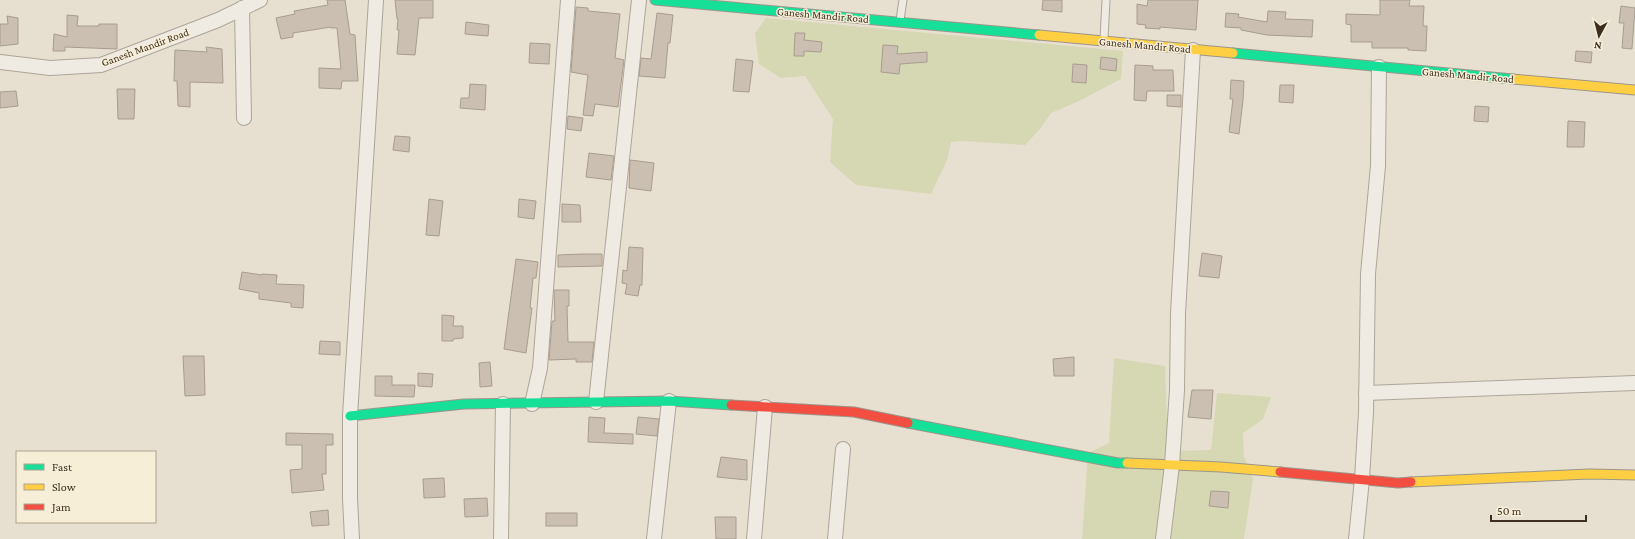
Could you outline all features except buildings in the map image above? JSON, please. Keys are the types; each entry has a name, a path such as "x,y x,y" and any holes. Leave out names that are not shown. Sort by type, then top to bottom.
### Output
{"street":[{"name":"Ganesh Mandir Road","path":"0,62 50,68 101,65 218,20 260,0"},
{"path":"352,539 350,498 350,416 376,0"},
{"path":"532,404 540,368 568,0"},
{"path":"596,402 639,0"},
{"name":"Ganesh Mandir Road","path":"655,0 801,7 900,23 1635,90"},
{"path":"242,8 244,118"},
{"path":"1163,539 1172,465 1177,390 1178,313 1193,50"},
{"path":"1356,539 1362,479 1366,393 1368,274 1378,166 1379,67"},
{"path":"1366,393 1635,383"},
{"path":"350,416 464,404 669,401 854,412 1118,463 1221,467 1398,483 1588,474 1635,475"},
{"path":"654,539 669,401"},
{"path":"501,539 503,404"},
{"path":"754,539 765,407"},
{"path":"835,539 843,449"}],"lane":[{"path":"900,23 903,0"},
{"path":"1104,41 1106,0"}],"green space":[{"path":"766,18 1123,51 1121,79 1079,101 1051,113 1040,129 1025,145 961,141 951,142 947,160 931,194 856,185 830,162 833,119 805,76 781,78 759,64 755,33"},
{"path":"1114,358 1165,366 1168,451 1211,450 1217,393 1271,397 1263,419 1243,433 1244,456 1253,479 1244,539 1082,539 1088,453 1109,443"}],"traffic: fast":[{"path":"655,0 1039,35"},
{"path":"1233,53 1513,79"},
{"path":"350,416 464,404 669,401 731,405"},
{"path":"908,423 1118,463 1127,463"}],"traffic: slow":[{"path":"1039,35 1233,53"},
{"path":"1513,79 1635,90"},
{"path":"1127,463 1221,467 1280,472"},
{"path":"1411,482 1589,474 1635,475"}],"traffic: jam":[{"path":"731,405 854,412 908,423"},
{"path":"1280,472 1398,483 1411,482"}]}
